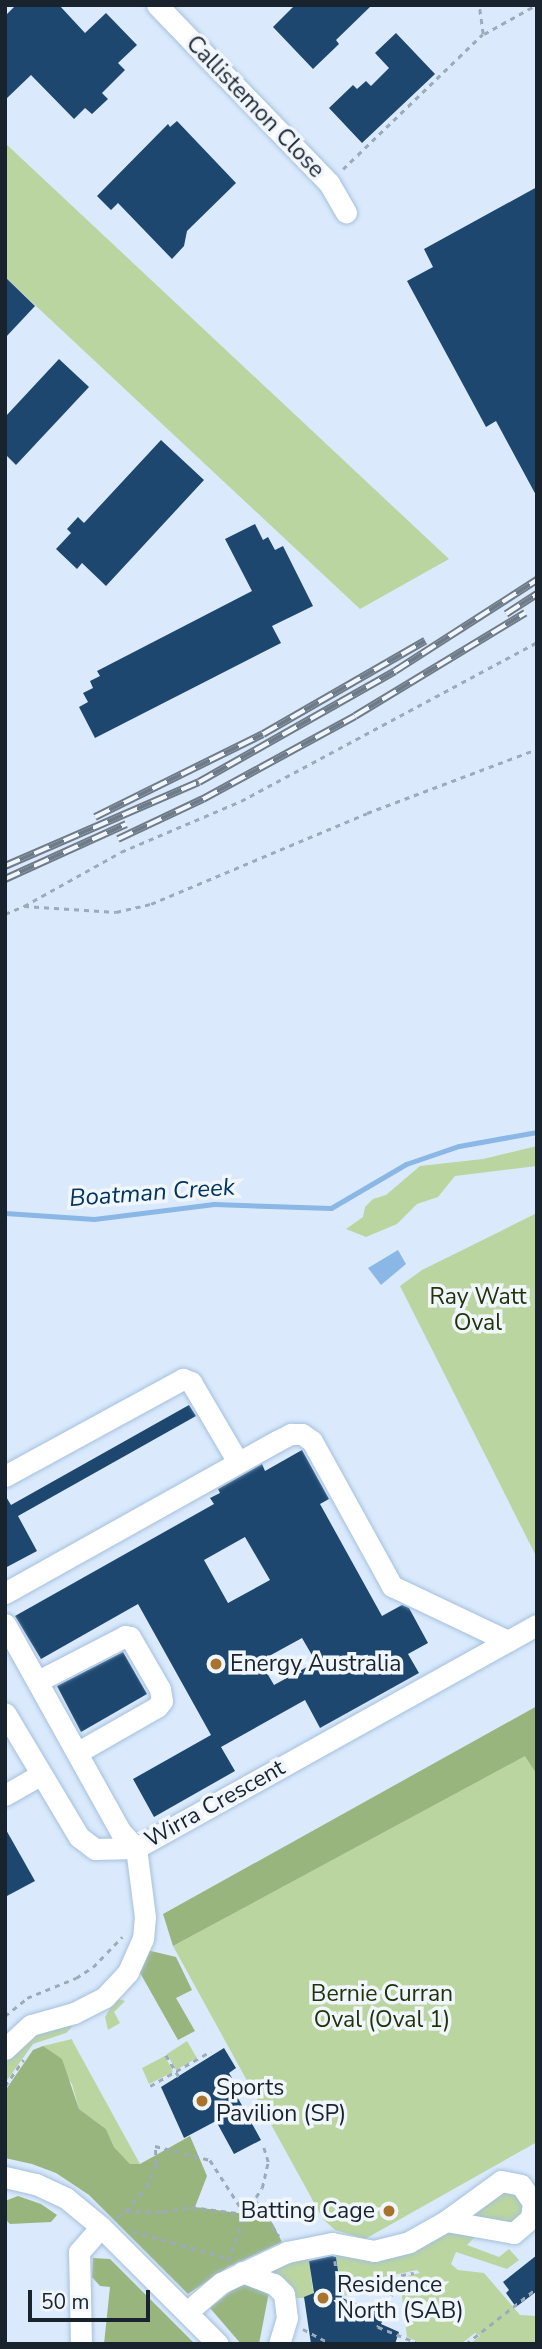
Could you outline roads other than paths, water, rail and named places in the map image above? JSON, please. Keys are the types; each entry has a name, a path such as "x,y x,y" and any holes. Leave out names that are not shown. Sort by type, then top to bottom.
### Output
{"street":[{"name":"Callistemon Close","path":"157,5 328,183 346,213"},
{"path":"5,1476 183,1379 191,1382 239,1462"},
{"path":"5,1593 291,1434 302,1434 312,1441 392,1586 508,1641"},
{"path":"5,1624 120,1831 136,1848"},
{"name":"Wirra Crescent","path":"5,2049 31,2025 74,2013 105,1997 128,1972 143,1939 145,1917 136,1848 537,1625"},
{"path":"38,1681 118,1637 125,1636 130,1637 160,1689 162,1701 158,1707 78,1752"},
{"path":"5,1713 79,1837 94,1849 136,1848"},
{"path":"5,1794 40,1775"},
{"path":"5,2177 36,2184 65,2197 111,2225 218,2344"},
{"path":"187,2312 222,2283 233,2266 332,2243 355,2250 391,2249 446,2221"},
{"path":"80,2344 79,2252 111,2225"},
{"path":"233,2266 274,2284 284,2294 287,2318 279,2344"}],"water":[{"path":"398,1250 406,1264 381,1285 368,1268"}],"waterway":[{"name":"Boatman Creek","path":"5,1213 94,1219 214,1204 331,1208 406,1164 459,1146 537,1132"}],"railway":[{"path":"5,866 199,782 395,671 537,580"},
{"path":"506,614 537,594"},
{"path":"118,839 203,799 355,716 525,613"},
{"path":"95,817 263,734 425,641"},
{"path":"5,879 126,824"}],"place":[{"name":"Energy Australia","path":"216,1664"},
{"name":"Sports Pavilion (SP)","path":"202,2101"},
{"name":"Batting Cage","path":"389,2211"},
{"name":"Residence North (SAB)","path":"323,2298"}],"park label":[{"name":"Ray Watt Oval","path":"478,1310"},
{"name":"Bernie Curran Oval (Oval 1)","path":"382,2007"}]}
